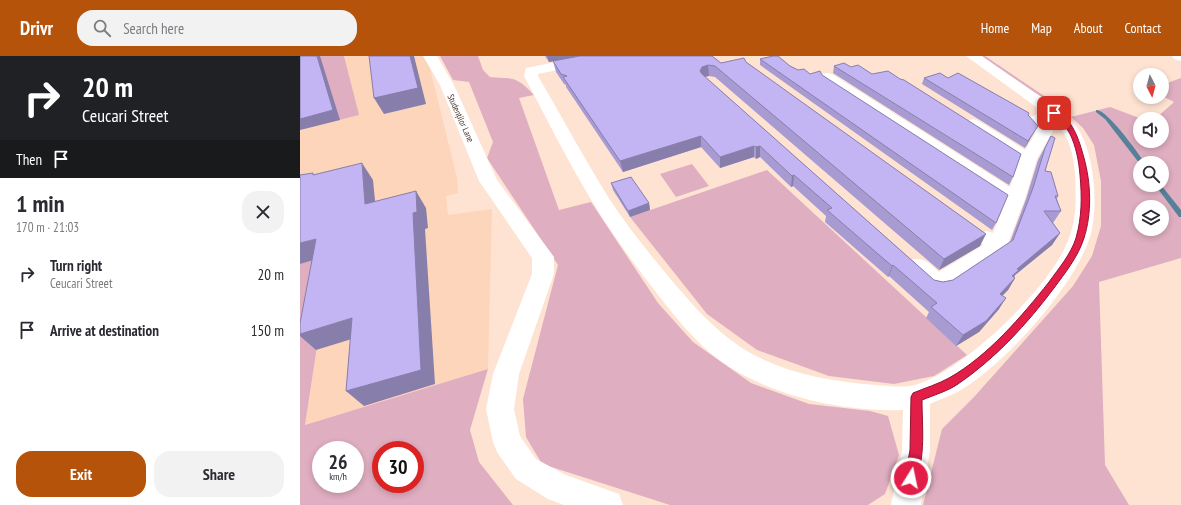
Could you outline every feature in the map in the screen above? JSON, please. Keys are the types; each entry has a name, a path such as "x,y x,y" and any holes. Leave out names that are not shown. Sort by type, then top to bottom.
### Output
{"street":[{"name":"Studenților Lane","path":"430,56 447,85 488,181 543,257 543,274 506,374 500,409 507,442 526,469 559,488 608,505"},
{"path":"606,56 531,71 531,76 607,210 648,266 694,323 716,343 739,359 770,375 808,388 852,396 886,398 917,397 953,381 979,363 1012,331 1040,299 1066,265 1079,240 1085,216 1085,191 1083,166 1073,134 1065,122 1054,113 973,56"},
{"path":"827,77 1016,199"},
{"path":"903,252 938,284 998,246 1016,199 1028,159 1045,131 1034,121 1054,113"},
{"path":"962,117 1028,159"},
{"path":"972,228 998,246"},
{"path":"906,505 916,450 917,397"}],"shaded area":[{"path":"300,56 344,56 359,115 300,130"},
{"path":"344,56 423,56 429,64 457,178 458,193 446,196 448,215 492,209 488,369 305,425 331,256 300,264 300,130 358,115"},
{"path":"440,56 478,56 483,70 490,77 518,81 534,95 519,98 559,210 591,202 658,303 693,342 751,383 809,404 870,411 888,416 899,455 885,494 868,505 670,505 542,464 526,437 523,399 558,265 487,158 493,142 469,82 453,80"},
{"path":"980,56 985,56 1059,106 1057,108"},
{"path":"1181,78 1181,258 1099,282 1105,465 1129,505 923,505 942,429 974,397 1073,286 1092,256 1101,226 1101,181 1094,145 1083,128 1071,117 1110,107 1133,116 1133,148 1169,148 1169,112 1163,112 1174,102 1169,100 1169,82"},
{"path":"692,164 709,186 676,197 660,174"},
{"path":"767,170 967,355 934,376 894,384 829,376 757,350 707,314 630,217"},
{"path":"331,255 305,425 488,369 470,430 479,462 513,505 300,505 300,264"}],"building":[{"path":"300,56 317,56 333,110 300,119"},
{"path":"369,56 410,56 418,88 374,98"},
{"path":"580,56 712,56 721,63 744,58 746,62 986,234 944,259 715,66 708,65 702,67 700,71 702,74 934,280 943,282 953,280 1013,240 1033,188 1045,148 1051,136 1055,138 1045,171 1051,172 1058,196 1055,196 1061,211 1044,211 1060,233 1017,269 1019,270 1012,276 1015,278 1000,294 1006,298 986,321 963,335 931,307 937,303 827,210 832,208 794,175 792,176 760,146 754,146 720,157 701,136 620,161 563,77 567,76 561,74 553,61"},
{"path":"778,56 790,66 798,70 804,69 810,74 820,71 822,75 1008,195 996,223 760,59"},
{"path":"844,63 851,67 858,65 872,74 888,71 1021,154 1013,177 834,66"},
{"path":"940,73 948,78 958,73 1029,113 1028,115 1038,126 1028,141 924,78"},
{"path":"362,163 365,204 416,191 417,212 413,213 421,370 346,391 352,318 300,334 300,323 316,239 300,243 300,175 313,173 313,175"},
{"path":"631,177 649,203 628,211 611,183"}],"waterway":[{"path":"1098,111 1107,118 1137,156"},
{"path":"1163,192 1181,215"}],"route":[{"path":"911,478 916,450 917,397 953,381 979,363 1012,331 1040,299 1066,265 1079,240 1085,216 1083,166 1073,134 1065,122 1054,113"}]}
